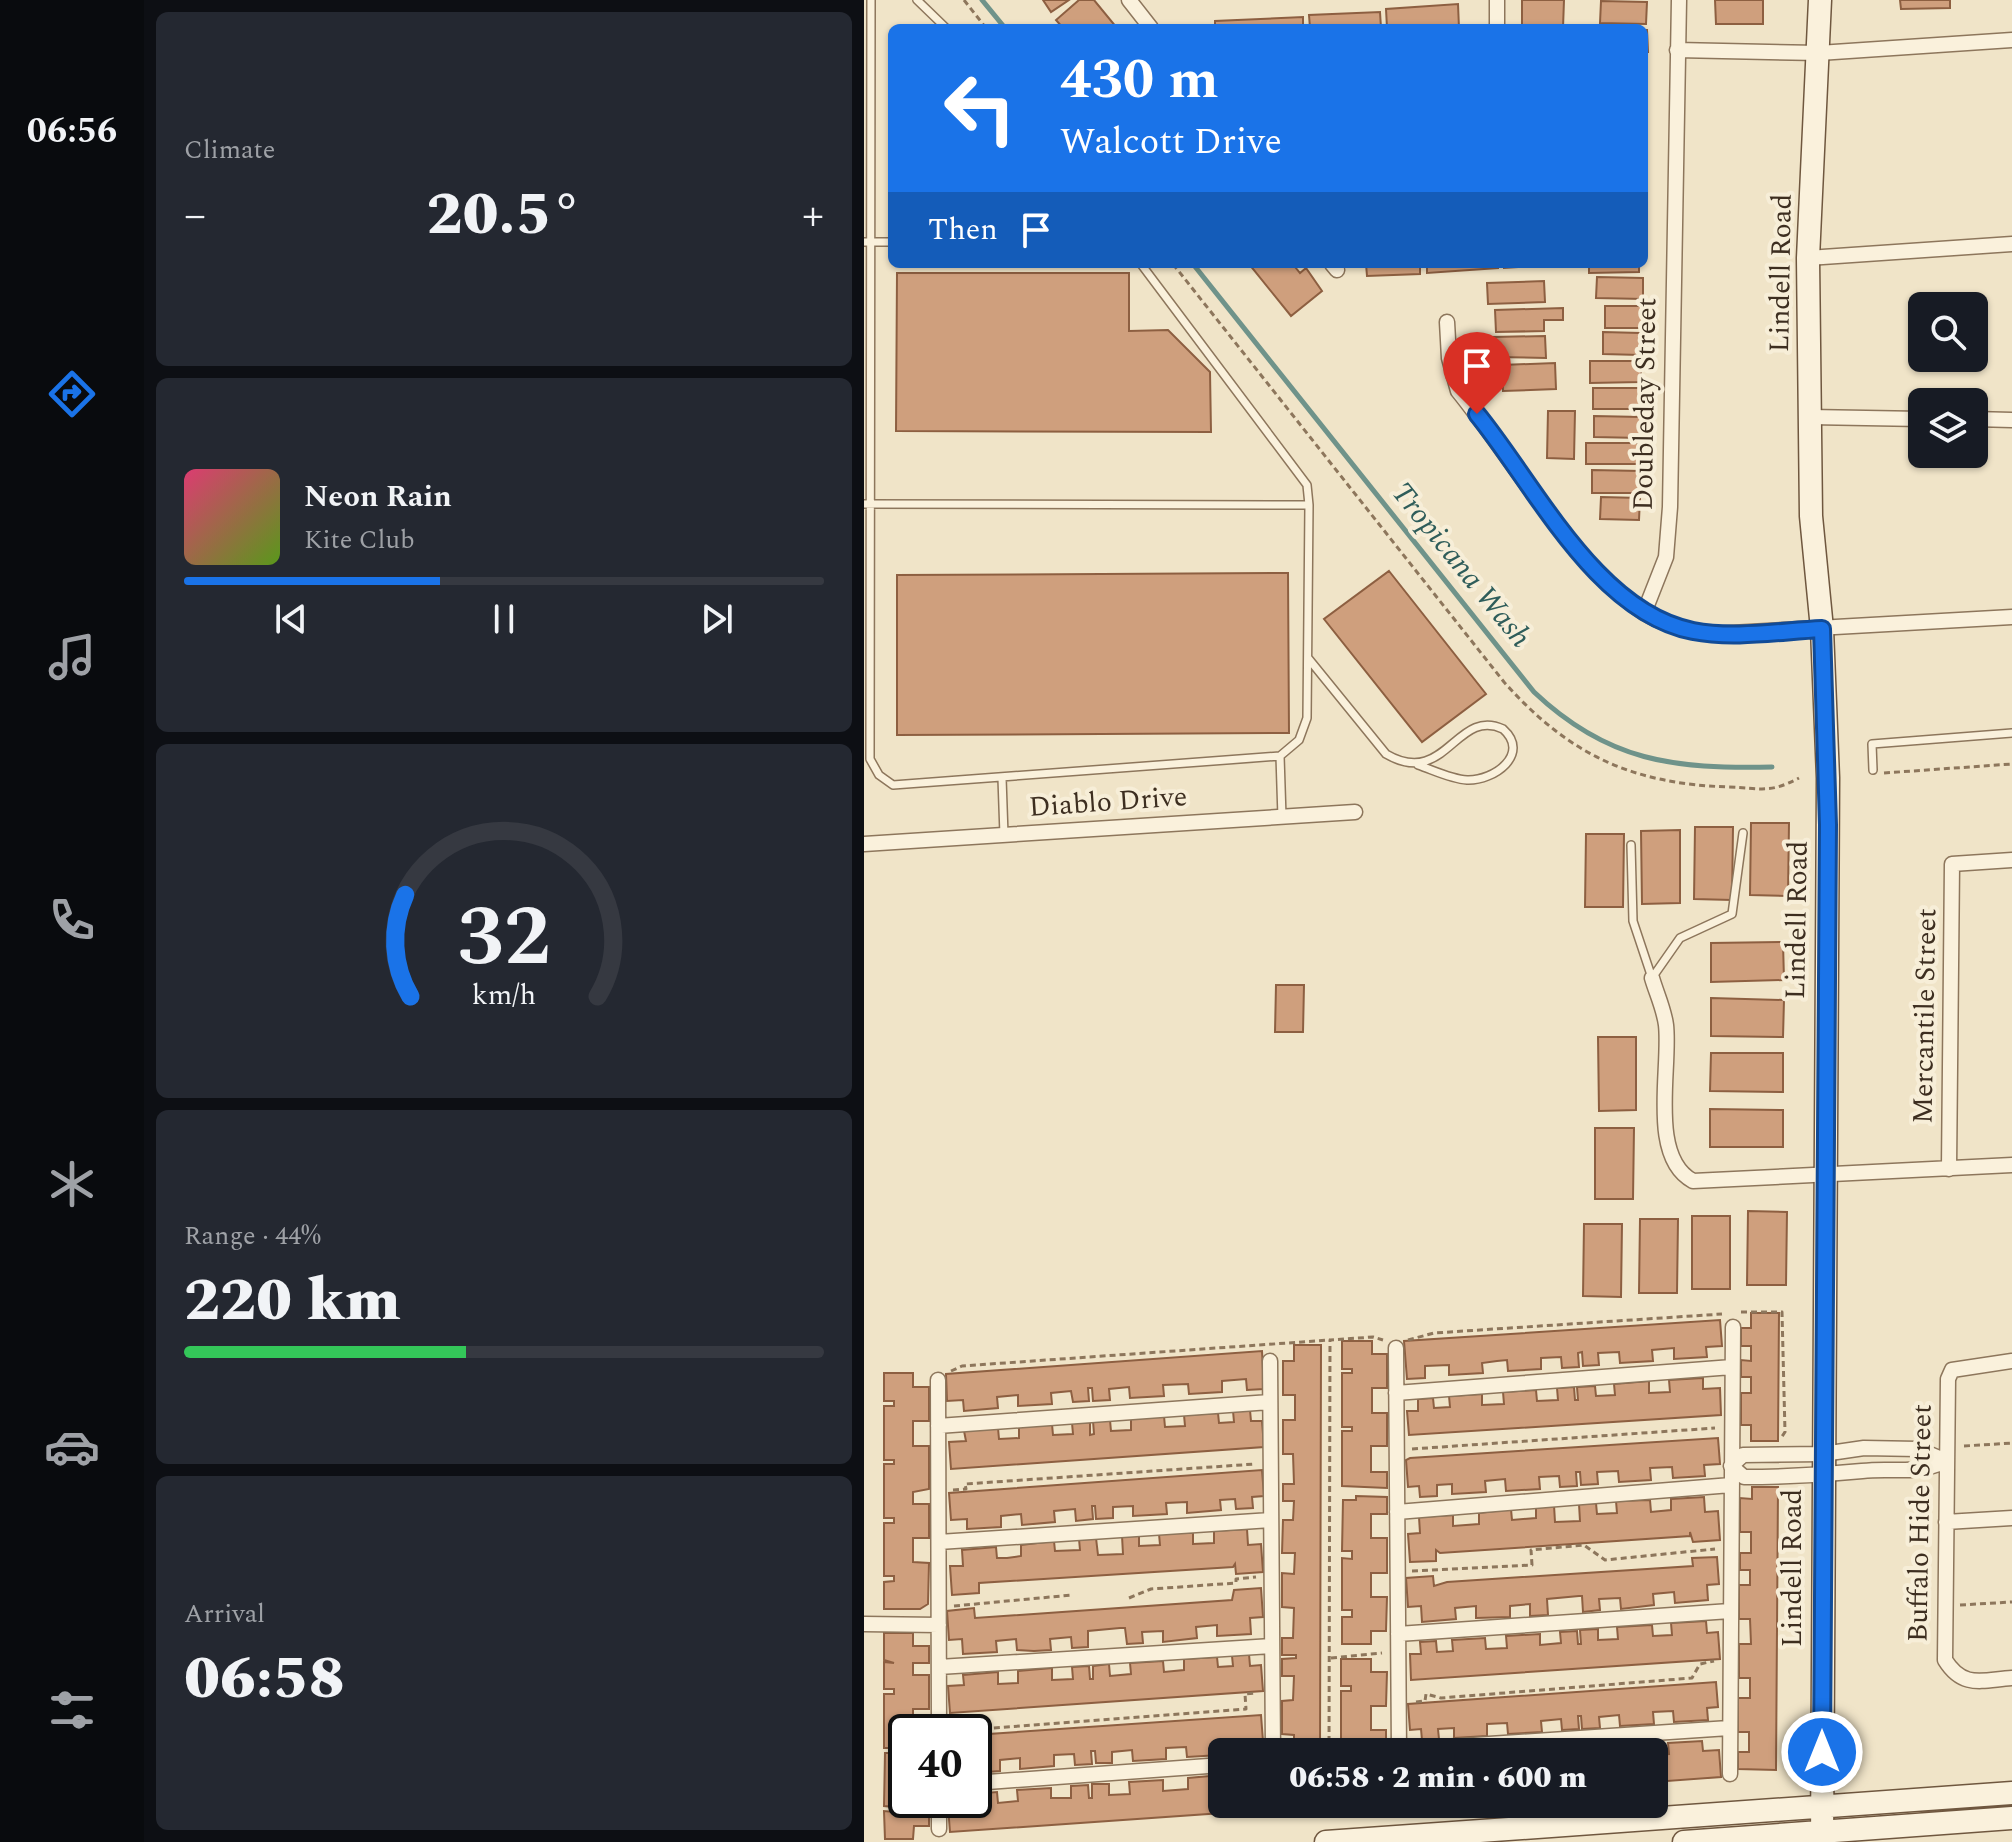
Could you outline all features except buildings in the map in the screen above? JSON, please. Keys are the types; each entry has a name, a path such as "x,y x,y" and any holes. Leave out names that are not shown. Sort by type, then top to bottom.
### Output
{"street":[{"path":"1129,0 1148,24"},
{"path":"1497,0 1497,24"},
{"name":"Doubleday Street","path":"1644,613 1666,557 1670,507 1679,0"},
{"name":"Lindell Road","path":"1820,0 1808,258 1811,516 1822,629 1828,778 1822,1837"},
{"path":"1677,50 1819,53 2012,40"},
{"path":"1808,258 2012,244"},
{"path":"1447,322 1449,358 1458,391 1584,559 1644,613 1689,630 1713,634 2012,617"},
{"path":"1810,417 1908,419"},
{"path":"1988,419 2012,420"},
{"name":"Diablo Drive","path":"864,844 1355,812"},
{"name":"Mercantile Street","path":"1949,1169 1952,864 2012,860"},
{"path":"1652,978 1666,1023 1666,1143 1679,1173 1693,1181 2012,1165"},
{"path":"1730,1774 1733,1327"},
{"path":"1396,1345 1399,1738"},
{"path":"1270,1361 1273,1738"},
{"name":"Buffalo Hide Street","path":"2012,1361 1952,1370 1948,1379 1945,1606 1945,1660 1955,1676 1967,1681 2012,1678"},
{"path":"1396,1393 1732,1367"},
{"path":"938,1380 939,1714"},
{"path":"938,1426 1270,1402"},
{"path":"1731,1466 1743,1455 1823,1454 1864,1448 1918,1449 1946,1454"},
{"path":"1731,1466 1744,1477 1823,1477 1864,1470 1922,1472 1946,1454"},
{"path":"1397,1512 1731,1485"},
{"path":"1946,1522 2012,1518"},
{"path":"939,1542 1271,1520"},
{"path":"1398,1634 1730,1611"},
{"path":"864,1624 939,1625"},
{"path":"939,1667 1272,1646"},
{"path":"1586,1738 1729,1728"},
{"path":"992,1782 1208,1766"},
{"path":"1326,1842 1577,1833 1822,1807 2012,1793"},
{"path":"939,1818 939,1829"},
{"path":"1684,1842 1822,1837 2012,1818"}],"lane":[{"path":"871,0 867,504 870,759 879,775 893,785 1280,756 1299,740 1307,718 1307,485 1144,268"},
{"path":"917,0 942,24"},
{"path":"867,504 1309,505"},
{"path":"1308,658 1386,754 1418,765 1459,779 1476,780 1503,769 1510,759 1513,745 1503,729 1482,726 1456,740 1433,760 1418,765"},
{"path":"1872,772 1872,744 2012,733"},
{"path":"1280,756 1282,817"},
{"path":"1002,778 1004,835"},
{"path":"1652,978 1680,938 1732,914 1743,833"},
{"path":"1631,845 1633,921 1652,978"}],"path":[{"path":"964,0 983,24"},
{"path":"1176,268 1504,682 1545,725 1603,761 1652,779 1695,787 1774,792 1799,778"},
{"path":"1872,772 2012,764"},
{"path":"938,1380 938,1373 962,1366 1373,1337 1396,1345 1434,1333 1777,1310 1784,1316 1785,1334 1785,1432 1781,1438"},
{"path":"1329,1738 1330,1340"},
{"path":"1397,1450 1731,1427"},
{"path":"1946,1454 2012,1443"},
{"path":"938,1491 966,1489 965,1484 1271,1463"},
{"path":"1397,1572 1532,1565 1531,1550 1584,1545 1605,1560 1731,1547"},
{"path":"1129,1598 1151,1589 1236,1583 1236,1579 1272,1576"},
{"path":"939,1607 1072,1595"},
{"path":"1945,1606 2012,1602"},
{"path":"1329,1658 1349,1654 1398,1653"},
{"path":"1398,1703 1425,1701 1426,1694 1441,1698 1692,1678 1703,1662 1729,1659"},
{"path":"992,1728 1246,1709 1245,1694 1272,1692"}],"waterway":[{"name":"Tropicana Wash","path":"982,0 1002,24"},
{"name":"Tropicana Wash","path":"1196,268 1534,692 1589,734 1644,756 1704,766 1772,767"}],"route":[{"path":"1477,414 1584,559 1644,613 1689,630 1713,634 1822,629 1828,825 1822,1752"}]}
